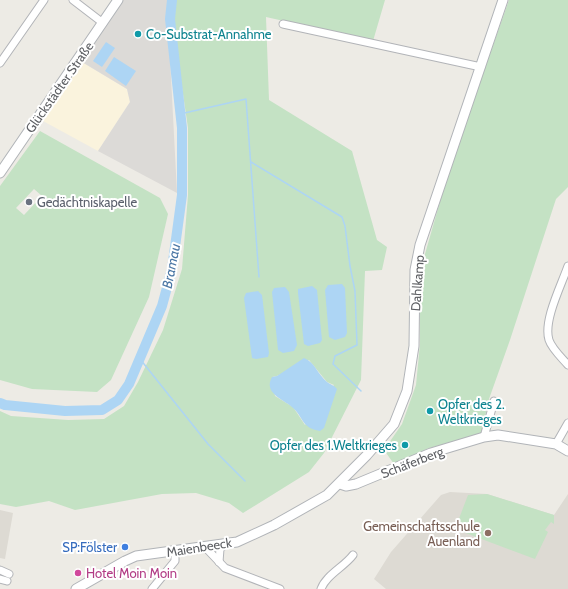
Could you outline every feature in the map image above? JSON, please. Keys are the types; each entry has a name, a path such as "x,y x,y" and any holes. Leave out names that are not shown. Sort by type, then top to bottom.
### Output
{"street":[{"path":"0,63 44,0"},
{"path":"73,0 103,23"},
{"name":"Glückstädter Straße","path":"0,173 3,162 118,0"},
{"name":"Dahlkamp","path":"340,484 394,424 407,391 414,346 415,270 420,245 504,0"},
{"path":"283,24 481,67"},
{"path":"568,266 549,320 548,331 550,342 568,365"},
{"path":"484,437 494,401"},
{"path":"556,444 568,423"},
{"name":"Schäferberg","path":"340,484 346,486 356,484 431,453 484,437 498,435 556,444 568,451"},
{"name":"Maienbeeck","path":"76,589 131,559 237,542 274,525 327,495 340,484"},
{"path":"219,562 220,550 224,545"},
{"path":"205,547 225,568 280,589"},
{"path":"152,589 175,561 175,551"},
{"path":"321,589 328,579 345,565 353,555"},
{"path":"0,570 9,574"}],"shaded area":[{"path":"122,0 167,0 177,193 98,151 130,102 127,89 82,62"},
{"path":"82,62 127,89 130,102 98,151 43,121"},
{"name":"Gemeinschaftsschule Auenland","path":"450,492 487,494 554,515 568,494 568,589 386,589 374,579 391,552 441,495"},
{"path":"0,510 13,513 5,559 0,558"}],"green space":[{"path":"174,0 385,0 373,41 266,17 269,100 352,151 377,240 387,247 382,270 365,271 361,380 324,453 309,472 243,513 229,503 196,493 162,494 75,510 49,501 16,507 0,504 0,411 11,416 68,420 104,419 124,406 138,382 163,330 182,269 188,195 188,128 172,19","holes":["309,360 327,382 334,385 305,425 293,407 275,396 272,377"]},
{"path":"509,0 568,0 568,187 556,199 489,399 481,435 429,448 394,464 384,450 402,424 416,385 420,344 420,285 423,261 449,170"},
{"path":"40,131 160,198 168,214 149,297 111,380 97,392 32,389 0,380 0,186","holes":["34,189 42,196 24,215 16,208"]},
{"path":"487,494 554,515 554,524 551,522 545,530 548,532 535,559 455,529 468,495"}],"water":[{"path":"106,42 115,48 102,67 93,61"},
{"path":"114,57 136,71 126,86 105,71"},
{"path":"342,284 345,288 347,333 345,337 335,340 329,337 325,290 328,285"},
{"path":"312,286 317,290 322,340 320,343 308,346 304,344 298,289"},
{"path":"285,287 289,292 297,345 294,351 283,353 278,350 272,292 274,288"},
{"path":"258,291 262,295 269,353 268,357 256,359 252,358 244,298 246,293"},
{"path":"304,358 311,362 324,379 337,389 324,428 320,431 314,430 306,425 296,411 275,395 270,387 272,377 277,376"}],"waterway":[{"name":"Bramau","path":"0,403 5,405 65,411 102,410 118,400 129,384 162,306 172,269 182,195 182,128 170,19 172,0"},
{"path":"180,114 246,99 259,277"},
{"path":"251,162 342,217 345,226 355,291 357,345 335,356 333,364 361,391"},
{"path":"140,359 208,444 245,481"}],"place":[{"name":"Co-Substrat-Annahme","path":"138,34"},
{"name":"Gedächtniskapelle","path":"29,202"},
{"name":"Opfer des 2. Weltkrieges","path":"430,411"},
{"name":"Opfer des 1.Weltkrieges","path":"405,445"},
{"name":"Gemeinschaftsschule Auenland","path":"488,533"},
{"name":"SP:Fölster","path":"125,547"},
{"name":"Hotel Moin Moin","path":"78,573"}]}
